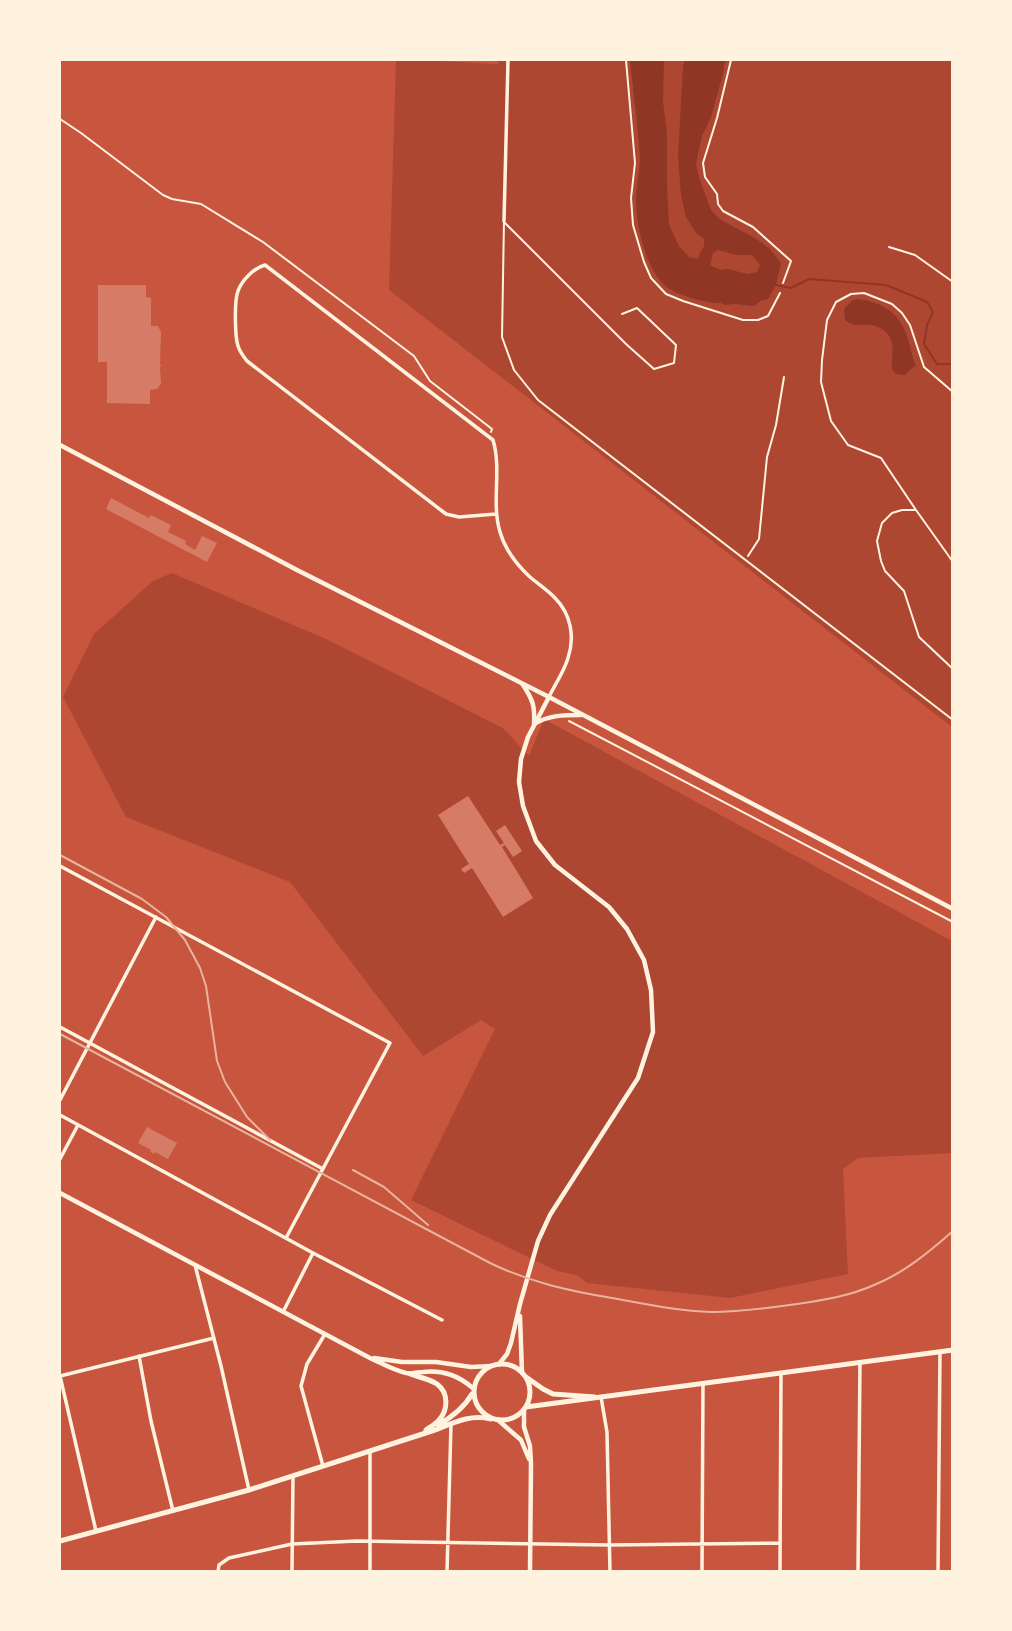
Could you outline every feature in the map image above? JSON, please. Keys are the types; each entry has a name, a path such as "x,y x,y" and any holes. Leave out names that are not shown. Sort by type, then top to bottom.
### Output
{"main road":[{"path":"60,1541 249,1490 473,1417 495,1420 513,1418 525,1409 601,1397 953,1350"},
{"path":"413,1437 451,1417 465,1405 481,1373 495,1365 512,1366 553,1394 601,1397"},
{"path":"410,1374 437,1384 444,1392 444,1411 437,1423 426,1430"},
{"path":"524,1375 530,1395 525,1409"},
{"path":"473,1391 480,1410 495,1420"}],"street":[{"path":"504,221 508,60"},
{"path":"370,1358 471,1367 495,1365 507,1354 538,1241 550,1215 638,1078 653,1032 651,990 644,960 627,929 609,907 555,864 536,841 523,806 519,782 521,759 534,724 567,661 572,635 563,608 554,596 519,566 500,533 496,514 497,453 494,440 265,265 257,268 241,285 236,295 236,336 241,354 446,514 459,517 496,514"},
{"path":"60,445 953,909"},
{"path":"523,684 534,705 534,724"},
{"path":"534,724 551,717 583,715"},
{"path":"60,866 390,1043 286,1238"},
{"path":"60,1100 156,918"},
{"path":"60,1027 323,1169"},
{"path":"60,1115 442,1320"},
{"path":"60,1159 78,1125"},
{"path":"60,1193 370,1358 410,1374 423,1371 451,1374 473,1391"},
{"path":"283,1312 313,1253"},
{"path":"195,1265 249,1490"},
{"path":"520,1304 524,1375"},
{"path":"323,1466 301,1385 307,1364 324,1334"},
{"path":"96,1531 60,1376 214,1338"},
{"path":"938,1572 940,1352"},
{"path":"139,1356 150,1421 173,1511"},
{"path":"858,1572 860,1363"},
{"path":"780,1572 781,1373"},
{"path":"702,1572 703,1384"},
{"path":"601,1397 607,1432 610,1572"},
{"path":"525,1409 524,1427 530,1446 531,1464 530,1572"},
{"path":"495,1420 521,1440 531,1464"},
{"path":"447,1572 451,1424"},
{"path":"370,1451 370,1572"},
{"path":"292,1572 293,1475"},
{"path":"218,1572 219,1565 229,1558 292,1544 371,1541 610,1545 780,1543"}],"lane":[{"path":"504,221 654,369 674,363 676,345 647,317 637,308 622,314"},
{"path":"504,221 502,337 514,370 538,400 953,720"}],"path":[{"path":"626,60 635,163 631,198 634,225 643,262 651,278 666,294 743,320 758,320 768,316 780,293"},
{"path":"731,60 717,118 702,163 705,177 717,194 718,204 723,211 752,227 791,261 783,284"},
{"path":"60,119 163,195 201,204 263,242 414,355 430,381 492,429"},
{"path":"889,247 915,255 953,282"},
{"path":"953,392 924,367 909,325 902,313 892,304 864,293 851,294 836,302 827,320 821,360 821,382 831,421 848,445 881,458 953,562"},
{"path":"745,560 759,539 767,457 776,425 784,377"},
{"path":"916,510 892,513 882,523 877,541 881,561 885,572 904,591 919,637 953,669"},
{"path":"563,719 953,922"}],"shaded area":[{"path":"396,60 498,64 498,60 952,60 952,727 389,290"},
{"path":"630,60 664,60 663,101 667,133 669,225 679,246 689,257 697,259 704,246 704,239 696,233 686,217 678,156 683,66 685,60 725,60 696,163 711,210 721,220 770,249 781,263 776,285 768,299 754,306 697,300 668,288 654,271 640,235 636,211 640,157","holes":["718,250 737,255 752,255 760,265 757,272 748,274 721,270 710,265 713,253"]},
{"path":"858,299 883,306 901,323 916,366 905,375 898,374 892,367 892,342 883,330 845,320 844,309"},
{"path":"172,573 326,639 503,728 529,756 544,719 952,941 952,1153 858,1158 843,1169 848,1274 730,1298 587,1283 577,1275 557,1271 411,1200 495,1029 481,1020 423,1056 290,882 126,817 63,697 94,634 153,581"}],"building":[{"path":"98,285 146,285 146,297 151,298 151,326 158,326 161,332 161,384 157,389 150,390 150,404 107,403 107,362 98,362"},
{"path":"111,498 149,518 151,515 171,525 168,532 186,541 185,544 195,550 202,536 217,543 207,562 106,509"},
{"path":"468,796 500,845 504,843 496,831 505,825 522,851 513,857 505,845 502,847 533,898 503,917 472,868 464,873 461,869 469,864 438,815"},
{"path":"147,1127 177,1143 168,1159 155,1152 154,1154 138,1143"}],"waterway":[{"path":"776,285 791,288 809,279 886,285 927,302 933,312 927,325 924,344 937,364 953,364"}],"railway":[{"path":"60,855 142,899 166,917 185,940 206,986 217,1061 225,1082 247,1117 270,1140"},
{"path":"60,1034 490,1263 519,1276 565,1289 649,1305 699,1311 744,1311 797,1304 846,1295 885,1280 916,1261 953,1231"},
{"path":"353,1170 384,1187 428,1225"}]}
